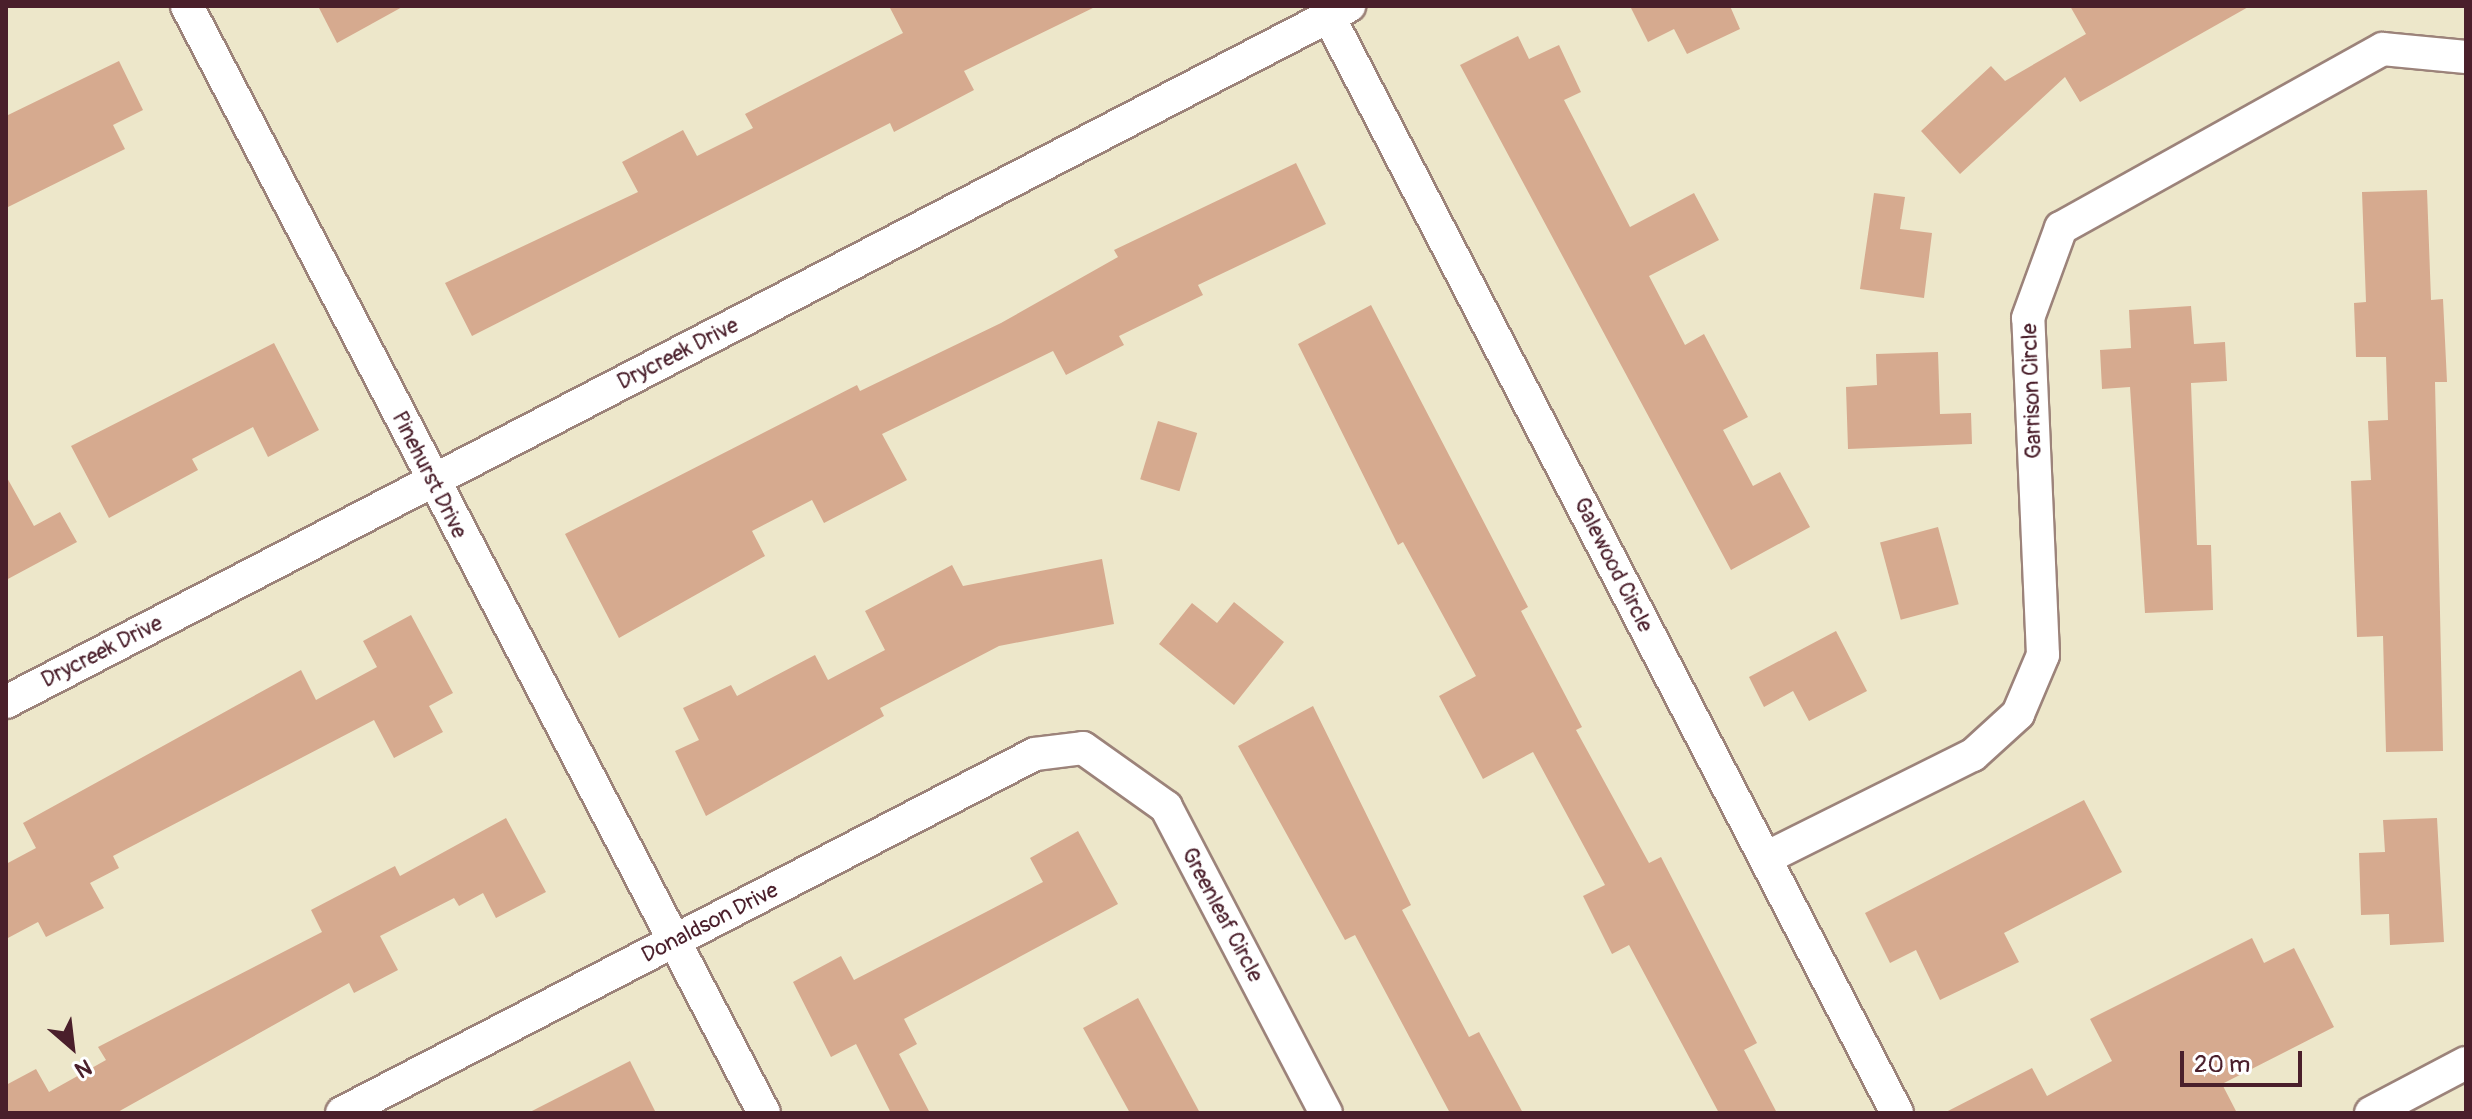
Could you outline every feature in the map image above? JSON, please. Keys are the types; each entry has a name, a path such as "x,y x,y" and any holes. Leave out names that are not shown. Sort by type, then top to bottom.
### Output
{"street":[{"name":"Pinehurst Drive","path":"187,6 764,1113"},
{"name":"Drycreek Drive","path":"6,702 1339,11"},
{"name":"Galewood Circle","path":"1339,11 1897,1113"},
{"name":"Garrison Circle","path":"1766,858 1973,755 2018,714 2043,655 2028,318 2061,228 2383,49 2466,57"},
{"name":"Donaldson Drive","path":"342,1113 1035,754 1083,748"},
{"name":"Greenleaf Circle","path":"1083,748 1166,807 1326,1113"},
{"path":"2371,1113 2466,1063"}],"building":[{"path":"318,6 404,6 337,43"},
{"path":"889,6 1097,6 964,71 974,90 894,132 890,123 472,336 445,283 638,192 622,162 683,130 697,156 753,128 745,114 903,33"},
{"path":"1630,6 1730,6 1740,29 1687,54 1674,29 1648,42"},
{"path":"2070,6 2250,6 2080,102 2065,77 1960,174 1921,131 1991,66 2005,81 2086,34"},
{"path":"1518,36 1529,59 1559,45 1581,92 1564,100 1630,227 1694,193 1719,240 1649,276 1685,345 1704,334 1748,417 1723,430 1753,486 1780,472 1810,527 1731,570 1460,65"},
{"path":"119,61 143,110 113,125 125,149 6,208 6,116"},
{"path":"1296,163 1326,224 1198,285 1203,295 1119,336 1124,345 1066,375 1053,351 882,434 907,480 824,523 812,500 752,531 765,556 619,638 565,534 857,385 860,391 1001,323 1118,257 1114,250"},
{"path":"2427,190 2431,300 2443,299 2447,382 2435,382 2443,751 2386,752 2383,636 2357,637 2351,481 2371,480 2368,421 2388,420 2386,357 2356,357 2354,303 2366,302 2362,192"},
{"path":"1874,193 1905,197 1900,229 1932,233 1924,298 1860,289"},
{"path":"1371,305 1528,607 1521,611 1582,727 1576,730 1649,863 1661,857 1757,1043 1744,1050 1777,1113 1719,1113 1629,945 1612,954 1583,896 1605,885 1533,752 1483,779 1439,696 1476,676 1403,542 1398,545 1298,344"},
{"path":"2191,306 2194,344 2225,342 2227,381 2191,383 2197,545 2211,545 2213,610 2145,613 2130,387 2102,389 2100,350 2131,348 2129,310"},
{"path":"274,343 319,430 268,457 253,427 192,459 198,470 109,518 71,446"},
{"path":"1938,352 1940,414 1971,413 1972,444 1848,449 1846,387 1877,385 1876,354"},
{"path":"1158,421 1197,433 1179,491 1140,479"},
{"path":"6,476 34,526 60,512 77,542 6,580"},
{"path":"1938,527 1959,604 1901,620 1880,543"},
{"path":"1102,559 1114,624 999,646 880,708 884,716 706,816 675,751 699,740 683,708 731,685 737,696 815,655 828,680 885,650 865,611 952,565 963,586"},
{"path":"1234,602 1284,642 1234,705 1159,644 1192,603 1217,623"},
{"path":"411,615 453,693 429,706 443,732 394,758 374,720 113,856 119,868 90,883 104,908 46,937 38,922 6,939 6,864 36,848 23,823 301,670 316,700 377,667 363,641"},
{"path":"1836,631 1867,691 1809,721 1793,691 1764,707 1749,677"},
{"path":"1313,706 1411,905 1402,910 1469,1037 1479,1032 1523,1113 1450,1113 1355,935 1345,940 1238,746"},
{"path":"2084,800 2122,872 2004,933 2019,962 1940,1000 1916,950 1890,963 1865,913"},
{"path":"506,818 546,892 496,918 483,893 459,906 454,898 380,936 398,970 354,993 349,983 116,1113 6,1113 6,1085 36,1069 49,1092 106,1060 98,1047 322,932 311,910 395,866 400,876"},
{"path":"2437,818 2444,942 2390,945 2389,914 2361,915 2359,853 2385,852 2383,820"},
{"path":"1078,831 1118,904 904,1019 917,1044 899,1054 930,1113 891,1113 856,1044 831,1057 793,982 841,956 854,980 1043,882 1030,858"},
{"path":"2252,938 2264,963 2294,948 2334,1027 2222,1084 2237,1113 1944,1113 2032,1068 2047,1096 2112,1061 2090,1019"},
{"path":"1138,998 1200,1113 1130,1113 1083,1028"},
{"path":"630,1061 656,1113 528,1113"}]}
